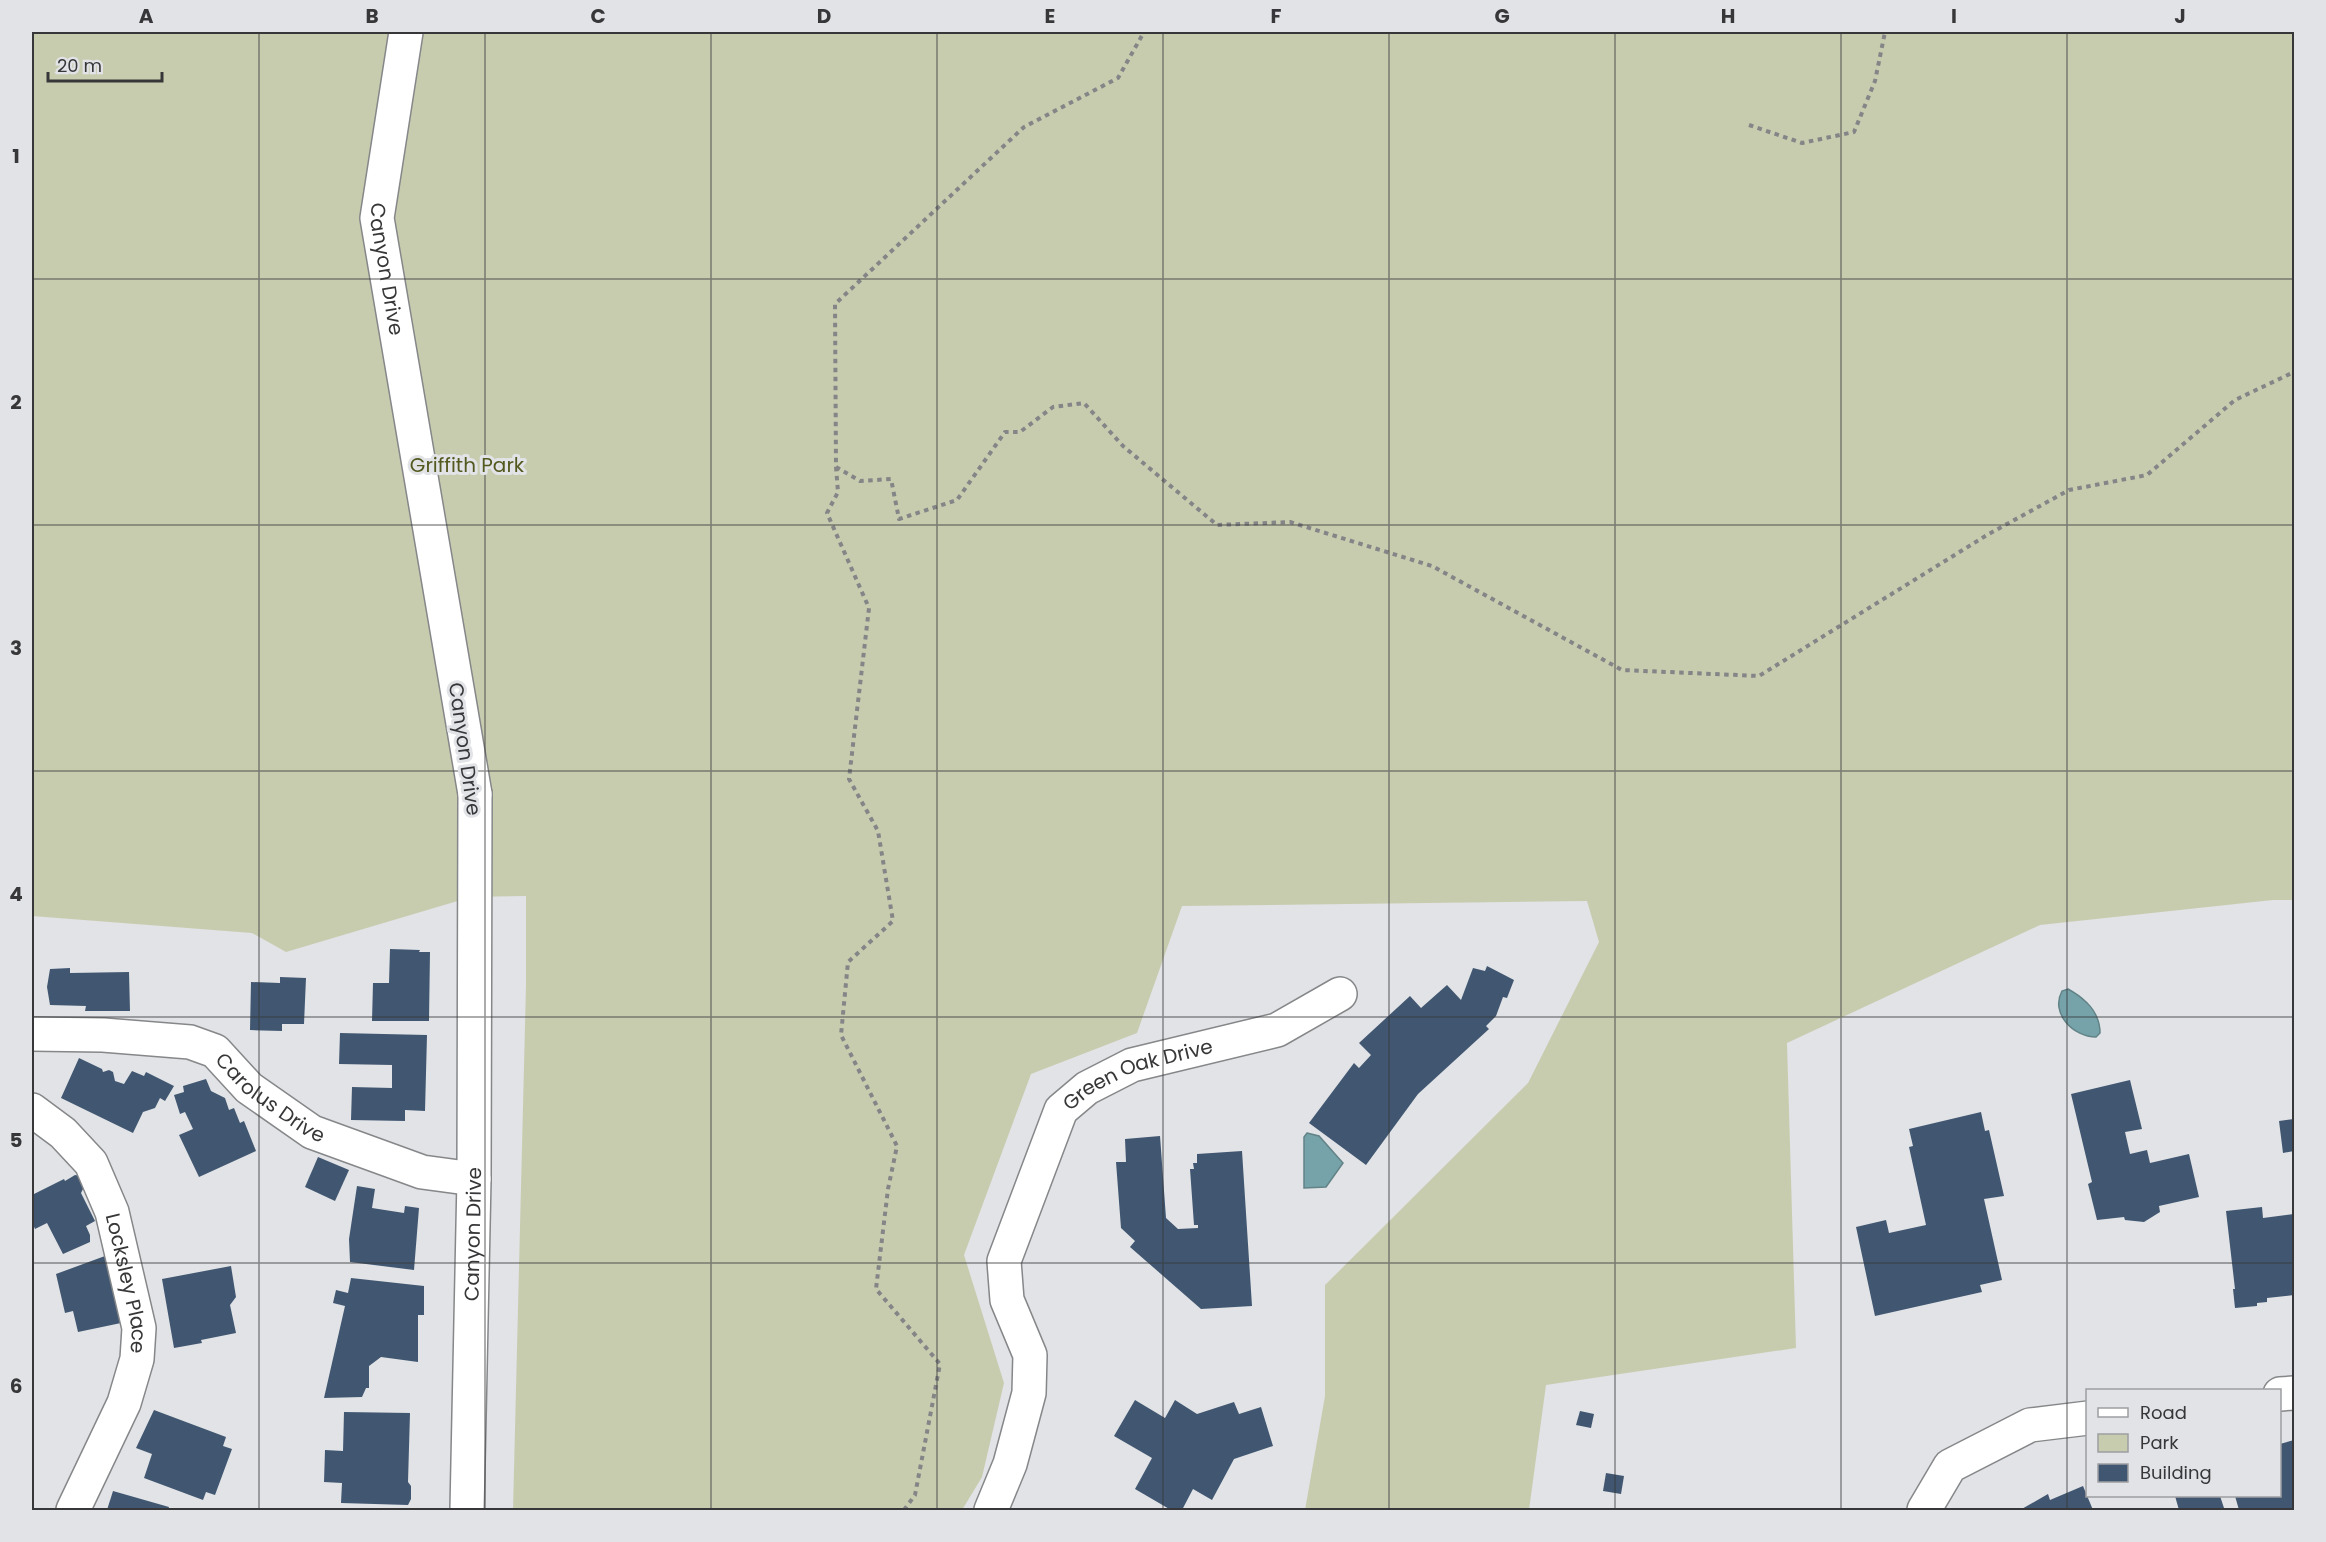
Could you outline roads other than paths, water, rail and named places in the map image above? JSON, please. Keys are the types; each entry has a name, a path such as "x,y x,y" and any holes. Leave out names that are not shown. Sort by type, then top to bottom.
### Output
{"street":[{"name":"Canyon Drive","path":"406,32 377,218 475,794 474,1179 467,1510"},
{"name":"Green Oak Drive","path":"991,1510 1010,1464 1029,1393 1030,1355 1007,1300 1004,1261 1060,1110 1087,1088 1132,1065 1277,1030 1340,993"},
{"name":"Carolus Drive","path":"32,1034 103,1035 190,1041 215,1051 249,1088 312,1132 422,1172 474,1179"},
{"name":"Locksley Place","path":"32,1110 63,1133 91,1163 112,1212 139,1328 137,1359 124,1403 73,1510"},
{"path":"1923,1510 1950,1466 2030,1425 2086,1418"}],"water":[{"path":"2068,989 2081,997 2095,1012 2100,1033 2096,1037 2079,1033 2061,1015 2059,999 2062,991"},
{"path":"1307,1133 1319,1136 1343,1163 1326,1187 1304,1188 1304,1137"}],"park label":[{"name":"Griffith Park","path":"467,465"}]}
